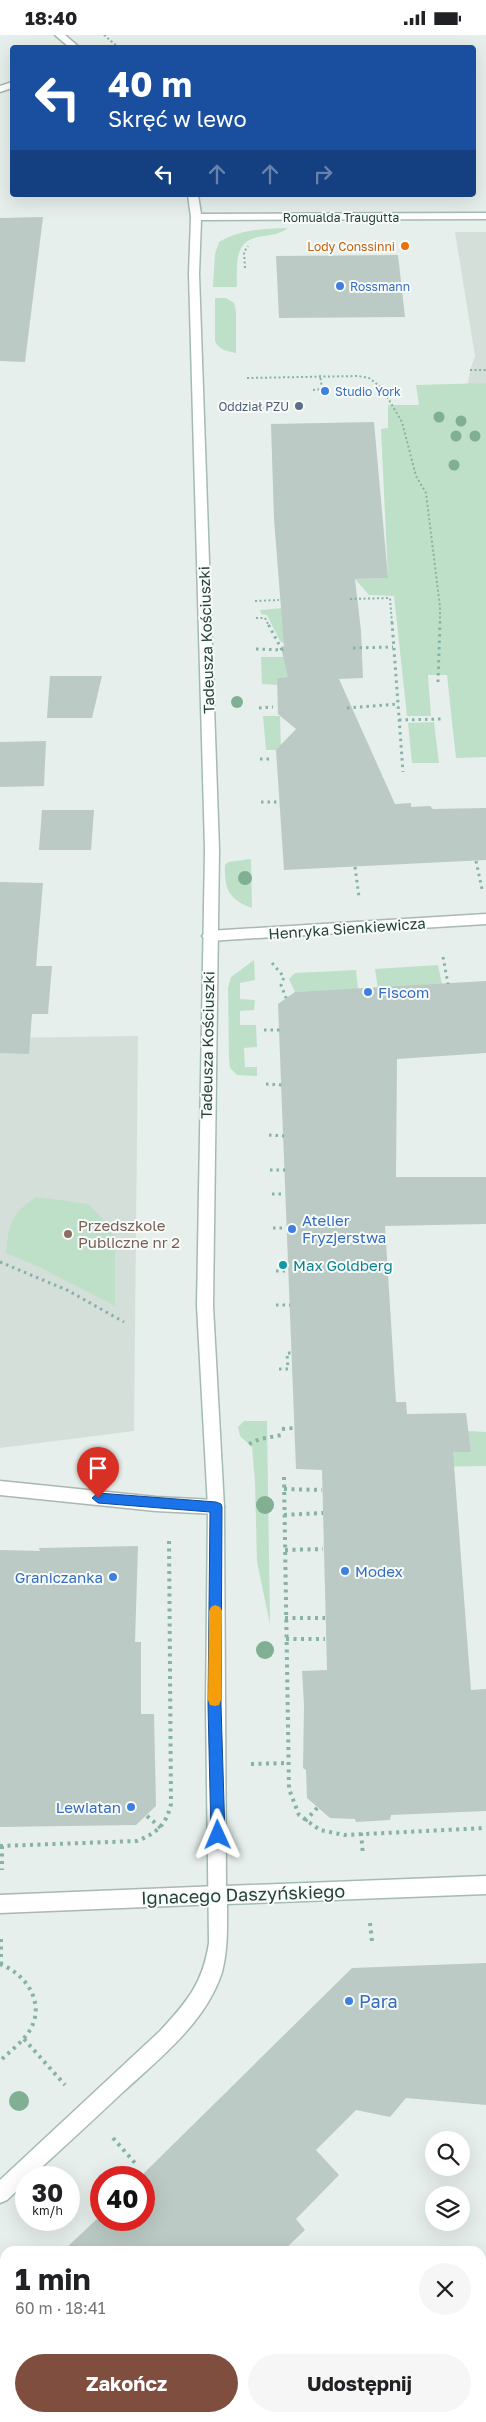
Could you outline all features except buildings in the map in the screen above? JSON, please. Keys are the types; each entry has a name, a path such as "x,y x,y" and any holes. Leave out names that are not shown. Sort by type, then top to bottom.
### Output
{"street":[{"path":"60,35 72,45"},
{"name":"Tadeusza Kościuszki","path":"0,2193 167,2038 206,1992 216,1958 219,1895 215,1705 216,1507 205,1306 208,936 212,849 194,274 196,217 193,197"},
{"name":"Romualda Traugutta","path":"196,217 486,216"},
{"name":"Henryka Sienkiewicza","path":"208,936 486,919"},
{"path":"0,1488 169,1505 216,1507"},
{"name":"Ignacego Daszyńskiego","path":"0,1904 486,1885"}],"path":[{"path":"104,35 116,45"},
{"path":"470,370 486,370"},
{"path":"247,378 320,375 369,378 382,388 402,422 416,476 426,493 440,607 438,682"},
{"path":"313,389 322,389 320,375"},
{"path":"248,409 284,408"},
{"path":"350,599 390,598 403,772"},
{"path":"255,601 279,600"},
{"path":"256,618 265,618 282,649 256,649"},
{"path":"353,648 393,647"},
{"path":"347,708 398,704"},
{"path":"259,708 273,707"},
{"path":"400,720 442,719"},
{"path":"260,759 271,759"},
{"path":"261,802 280,802"},
{"path":"476,861 483,893"},
{"path":"355,867 360,900"},
{"path":"443,957 448,984"},
{"path":"271,963 284,977 281,981 281,990 286,998"},
{"path":"264,1030 280,1030"},
{"path":"266,1084 282,1085"},
{"path":"269,1135 284,1136"},
{"path":"270,1170 285,1170"},
{"path":"272,1194 285,1194"},
{"path":"273,1228 286,1228"},
{"path":"0,1262 67,1290 124,1322"},
{"path":"276,1271 288,1271"},
{"path":"276,1305 290,1305"},
{"path":"279,1369 288,1369 287,1353 292,1353"},
{"path":"282,1429 294,1427"},
{"path":"249,1444 260,1439 282,1435"},
{"path":"284,1477 288,1789 292,1802 305,1821 320,1830 344,1835 486,1828"},
{"path":"284,1489 322,1490"},
{"path":"0,1846 137,1841 156,1834 167,1822 171,1804 169,1505"},
{"path":"284,1515 323,1513"},
{"path":"285,1550 323,1549"},
{"path":"286,1619 325,1618"},
{"path":"286,1639 325,1639"},
{"path":"305,1821 318,1807"},
{"path":"146,1815 161,1828"},
{"path":"0,1964 13,1967 25,1978 33,1994 36,2010 33,2026 24,2039 0,2061"}],"shaded area":[{"path":"455,232 486,232 486,383 468,384 475,356"},
{"name":"Przedszkole Publiczne nr 2","path":"138,1036 134,1431 0,1448 0,1038"}],"green space":[{"path":"288,228 277,233 258,237 244,244 238,256 237,287 213,287 215,254 219,242 244,232"},
{"path":"215,298 226,298 234,303 236,311 236,353 226,351 215,341"},
{"path":"486,383 486,757 456,758 447,675 428,675 431,716 407,716 394,596 369,595 355,579 388,578 381,429 388,428 388,405 419,405 416,385"},
{"path":"283,608 286,645 280,641 267,615 261,614 260,610"},
{"path":"261,657 287,657 289,677 277,678 277,685 262,684"},
{"path":"263,716 280,716 281,750 266,750"},
{"path":"434,722 439,763 412,763 408,723"},
{"path":"251,859 252,908 244,905 229,893 225,873 225,865 228,862"},
{"path":"254,960 255,980 240,983 240,999 255,1000 254,1010 240,1011 240,1025 256,1025 257,1047 244,1048 245,1067 257,1067 257,1076 237,1075 230,1068 228,988 231,977"},
{"path":"438,965 442,984 378,989 375,969"},
{"path":"356,970 358,989 295,992 289,979 295,973"},
{"path":"37,1197 88,1204 102,1218 115,1237 115,1306 39,1267 6,1253 8,1234 13,1220 22,1208"},
{"path":"244,1421 267,1421 270,1624 257,1562 252,1447 240,1436 238,1427"},
{"path":"468,1431 486,1432 486,1466 431,1467 444,1452 471,1452"}],"slow traffic":[{"path":"215,1611 215,1700"}],"place":[{"name":"Lody Conssinni","path":"405,246"},
{"name":"Rossmann","path":"340,286"},
{"name":"Studio York","path":"325,391"},
{"name":"Oddział PZU","path":"299,406"},
{"name":"Fiscom","path":"368,992"},
{"name":"Atelier Fryzjerstwa","path":"292,1229"},
{"name":"Przedszkole Publiczne nr 2","path":"68,1234"},
{"name":"Max Goldberg","path":"283,1265"},
{"name":"Modex","path":"345,1571"},
{"name":"Graniczanka","path":"113,1577"},
{"name":"Lewiatan","path":"131,1807"},
{"name":"Para","path":"349,2001"}],"route":[{"path":"98,1498 156,1504 216,1507 215,1705 218,1835"}]}
